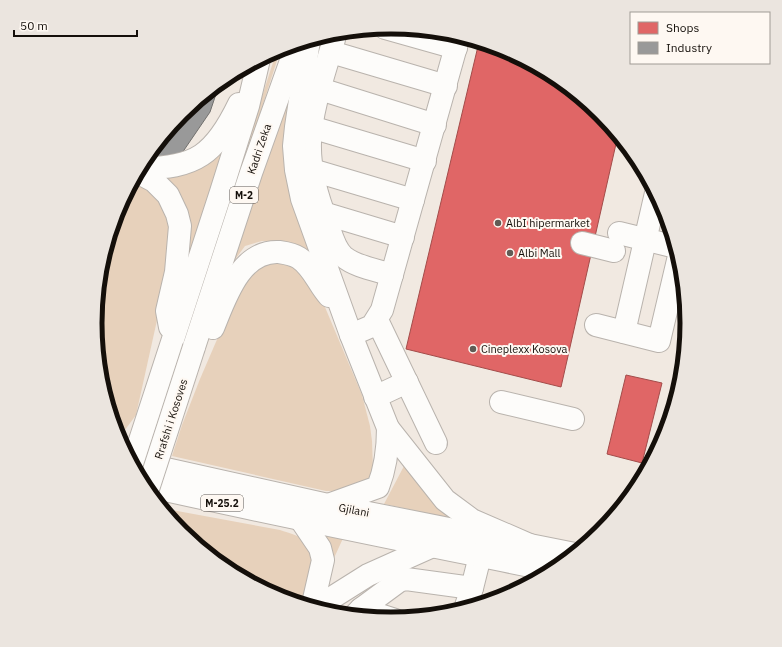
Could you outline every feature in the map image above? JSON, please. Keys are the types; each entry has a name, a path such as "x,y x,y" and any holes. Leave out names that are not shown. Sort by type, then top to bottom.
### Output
{"main road":[{"path":"425,36 450,41"},
{"path":"392,275 349,261 342,256 323,213 312,170 310,154 311,127 333,42 446,86"},
{"path":"351,335 365,330 376,320 382,310 446,86 457,42"},
{"path":"308,46 294,146 296,170 302,198 351,335 388,428 445,500 472,520 532,546"},
{"name":"Kadri Zeka","path":"194,347 251,173 295,50"},
{"name":"Kadri Zeka","path":"173,341 248,106 258,67"},
{"path":"147,167 182,165 196,160 208,150 220,137 256,68"},
{"path":"320,89 435,125"},
{"path":"311,127 425,160"},
{"path":"312,170 413,200"},
{"path":"143,175 154,181 168,195 177,214 180,226 176,272 167,311 173,341"},
{"path":"624,332 654,203"},
{"path":"323,213 403,237"},
{"path":"582,243 646,240 670,246"},
{"path":"194,347 213,329 227,297 243,270 253,260 268,253 285,253 299,258 308,265 322,289 343,311"},
{"path":"596,325 659,341 676,271"},
{"path":"376,320 436,443"},
{"name":"Rrafshi i Kosoves","path":"134,457 173,341"},
{"name":"Rrafshi i Kosoves","path":"150,484 194,347"},
{"path":"375,397 407,382"},
{"path":"501,402 573,419"},
{"path":"328,505 378,487 388,449 388,428"},
{"name":"Gjilani","path":"138,464 328,505 567,553"},
{"name":"Gjilani","path":"152,487 301,520 435,545 544,569"},
{"path":"301,520 320,548 323,560 314,602"},
{"path":"320,604 368,575 435,545"},
{"path":"359,611 399,581 406,579 473,599 480,556"}],"shaded area":[{"path":"278,57 156,438 152,437 274,59"},
{"path":"286,94 289,138 320,266 305,251 283,241 262,241 245,246 231,265"},
{"path":"228,142 182,287 183,269 156,175"},
{"path":"138,182 166,203 173,248 136,415 123,432 111,398 107,380 102,342 102,305 111,249 131,195"},
{"path":"272,259 297,265 322,300 362,395 370,426 373,469 370,477 362,483 341,491 326,491 172,456 200,379 234,300 245,279"},
{"path":"404,466 424,490 464,521 384,504"},
{"path":"169,510 280,530 297,536 308,542 314,550 315,556 312,572 303,599 280,591 246,574 215,553 186,528"},
{"path":"317,528 345,534 334,558 329,544"}],"building: Shops":[{"name":"Albi Mall","path":"478,47 519,64 552,83 582,106 616,142 561,387 406,349"},
{"path":"626,375 662,383 642,463 607,454"}],"building: Industry":[{"path":"216,93 210,112 182,153 153,159 173,133 200,106"}],"place":[{"name":"AlbI hipermarket","path":"498,223"},
{"name":"Albi Mall","path":"510,253"},
{"name":"Cineplexx Kosova","path":"473,349"}]}
